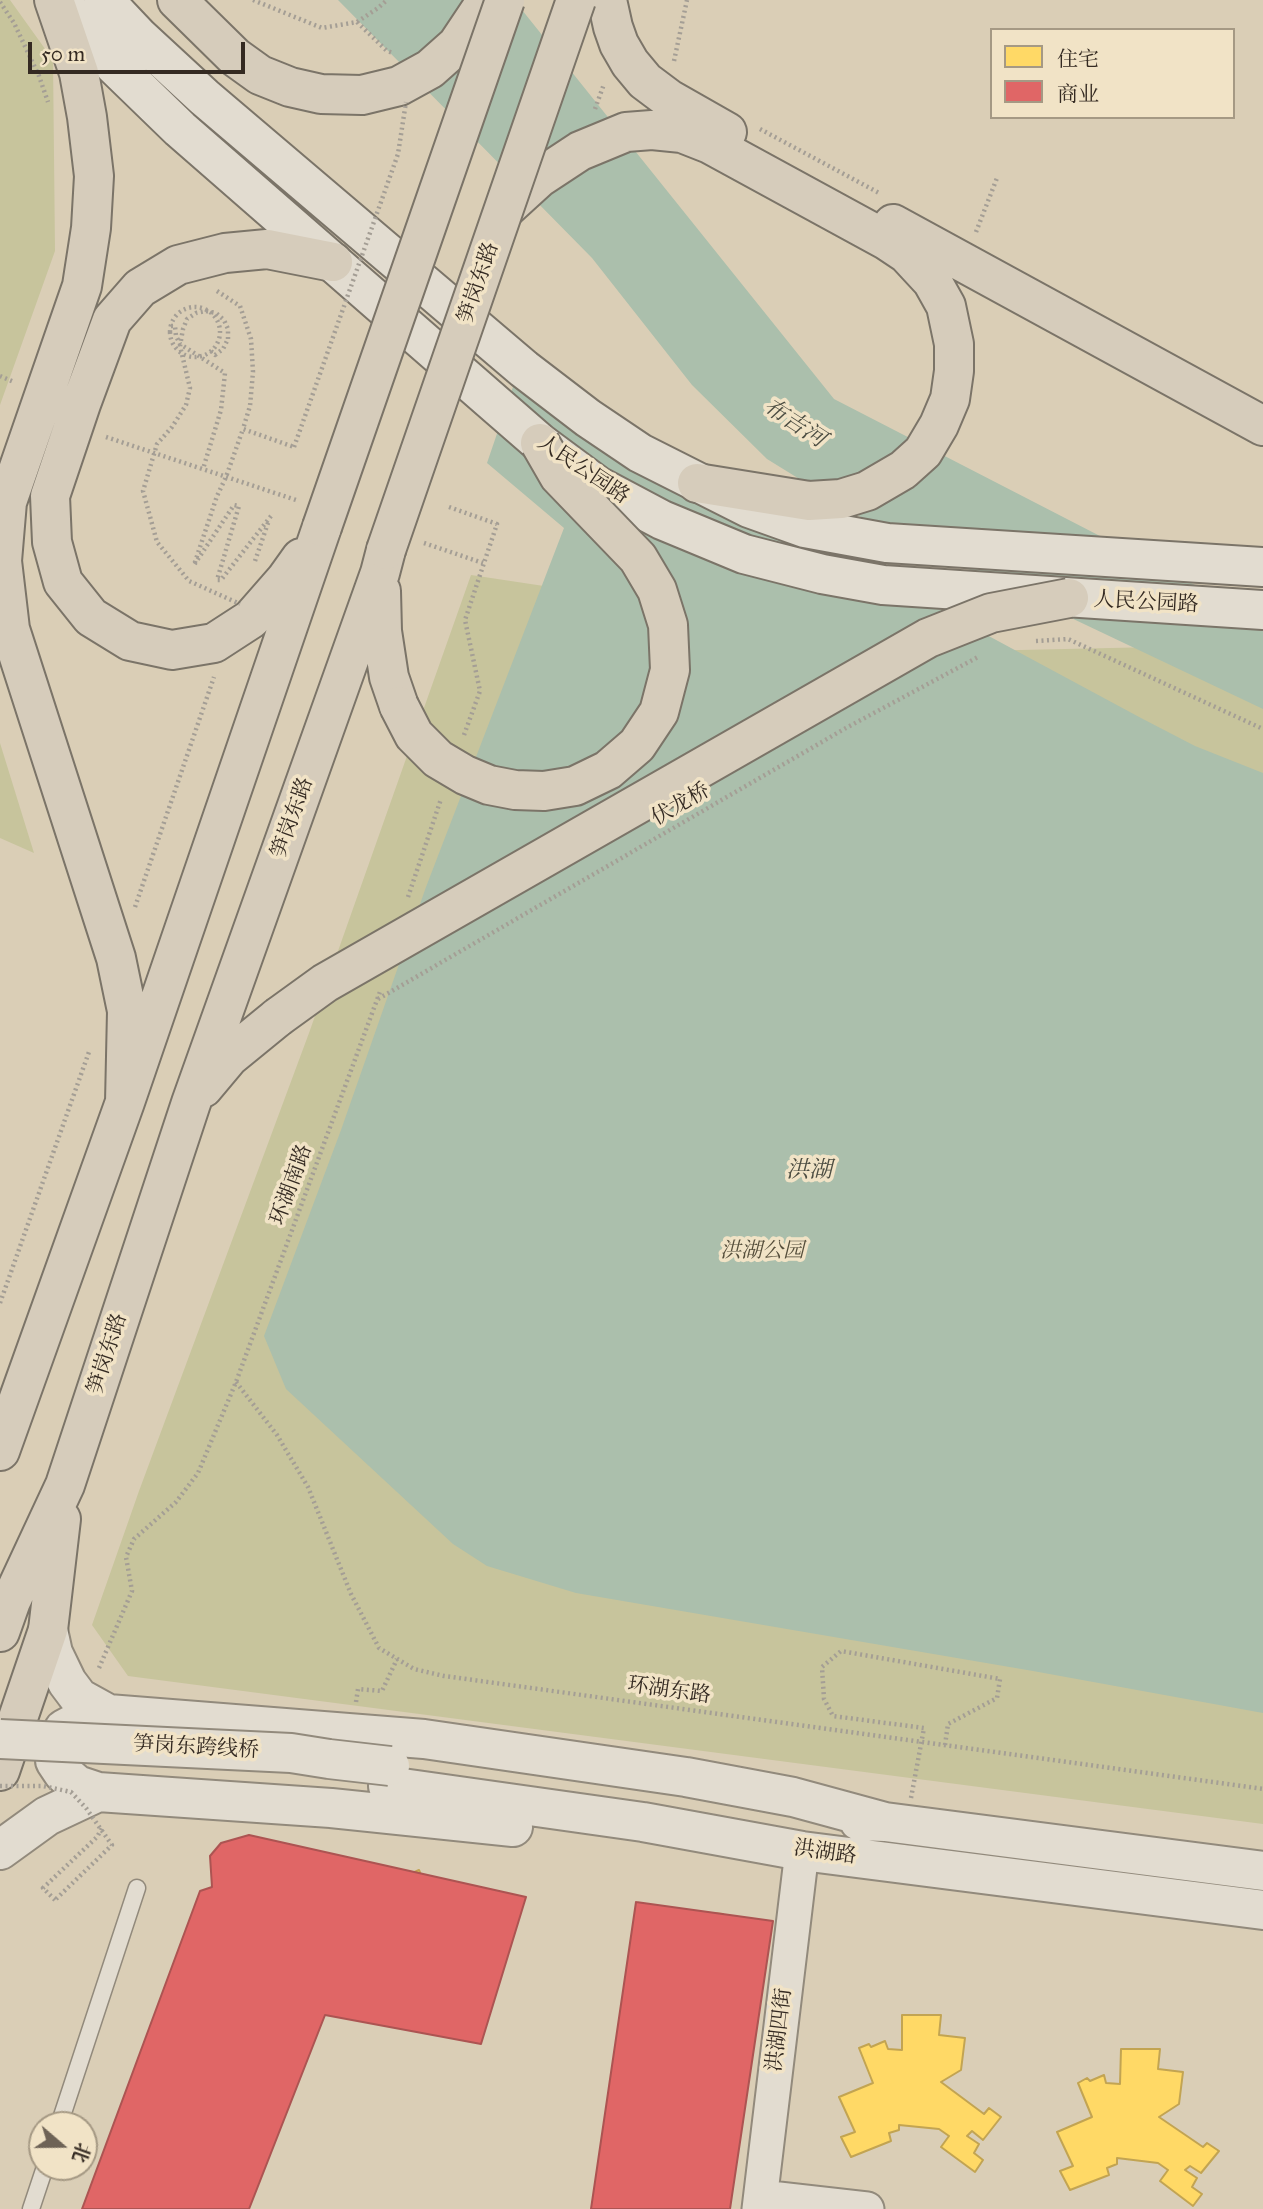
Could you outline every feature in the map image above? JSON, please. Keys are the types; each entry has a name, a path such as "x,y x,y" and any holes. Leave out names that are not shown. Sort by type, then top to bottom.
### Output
{"main road":[{"path":"54,0 79,73 87,117 94,176 91,228 82,285 7,502 2,561 10,629 116,958 127,1010 125,1102"},
{"path":"177,0 235,57 260,75 290,87 321,94 362,94 399,86 430,69 457,45 487,0"},
{"path":"0,1451 125,1102 505,0"},
{"name":"笋岗东路","path":"0,1632 11,1601 65,1485 191,1103 383,561 576,0"},
{"path":"607,0 619,44 645,81 669,99 816,191 907,254 932,281 946,306 954,344 950,399 939,425 923,452 903,470 867,491 841,499 809,501 697,483"},
{"path":"505,209 539,178 580,151 626,132 652,130 682,134 816,191 1263,426"},
{"path":"322,527 286,579 251,620 214,643 172,650 130,641 91,617 63,582 52,542 50,496 112,320 140,288 178,264 225,253 267,249 333,262"},
{"path":"383,561 382,631 389,677 399,706 414,734 438,759 489,785 514,790 544,791 575,786 608,770 637,745 659,712 670,670 668,625 657,590 638,558 559,476 540,443"},
{"path":"191,1103 229,1057 325,983 928,638 992,613 1069,598"},
{"path":"0,1771 47,1630 65,1485"}],"street":[{"name":"人民公园路","path":"60,0 114,65 161,111 333,262 540,443 598,486 640,509 744,554 822,574 883,585 1263,610"},
{"name":"人民公园路","path":"104,0 139,37 204,97 524,369 588,418 640,453 697,483 749,508 805,528 887,543 1263,567"},
{"path":"47,1630 53,1653 67,1682 79,1698 108,1714"},
{"path":"802,1851 469,1824 331,1808 98,1792 77,1785 63,1773 55,1761 56,1744 64,1729 86,1717 108,1714 447,1742 686,1777 793,1797 898,1810"},
{"name":"笋岗东跨线桥","path":"0,1739 291,1753 329,1759 389,1776"},
{"name":"笋岗东跨线桥","path":"0,1763 389,1776"},
{"name":"洪湖路","path":"389,1776 781,1816 898,1810 1263,1871"},
{"name":"洪湖路","path":"389,1776 802,1851 1263,1910"},
{"path":"0,1850 47,1816 98,1792"},
{"name":"洪湖四街","path":"760,2203 802,1851"},
{"path":"760,2203 867,2209"}],"lane":[{"path":"63,2111 137,1888"},
{"path":"31,2209 40,2181"}],"path":[{"path":"253,0 322,28 357,22 387,0"},
{"path":"674,63 687,0"},
{"path":"0,2 14,23 29,55 52,114"},
{"path":"357,22 387,51 396,54"},
{"path":"594,112 607,76"},
{"path":"243,429 294,447 398,154 406,102"},
{"path":"972,243 997,178"},
{"path":"214,289 240,306 251,339 253,372 250,406 243,429 194,565 234,505 239,506 217,580 221,580 271,516"},
{"path":"199,307 216,318 219,338 211,351 191,357 175,348 171,340 179,312 199,307"},
{"path":"211,351 215,355 223,349 228,339 228,329 224,320 216,313 196,313 187,319 180,346 190,388 186,405 158,444 142,491 157,542 189,581 240,604"},
{"path":"173,326 180,344 225,373 221,410 203,469"},
{"path":"11,389 18,369"},
{"path":"0,376 14,382"},
{"path":"107,438 226,477"},
{"path":"449,507 497,524 483,563"},
{"path":"1029,642 1068,639 1263,730"},
{"name":"伏龙桥","path":"378,999 846,728 979,656"},
{"path":"135,907 214,676"},
{"name":"环湖南路","path":"96,1674 132,1591 126,1557 134,1539 176,1502 198,1473 236,1382 378,999"},
{"path":"0,1303 93,1039"},
{"name":"环湖东路","path":"236,1382 277,1435 308,1487 351,1594 379,1648 414,1670 1263,1788"},
{"path":"898,1810 924,1728 834,1716 824,1699 822,1667 841,1651 1000,1679 997,1698 948,1724 945,1745"},
{"path":"358,1689 382,1691 397,1659"},
{"path":"0,1786 43,1786 71,1793 86,1808 112,1845 55,1900 44,1888 97,1838"}],"green space":[{"path":"0,0 10,0 53,60 55,251 0,405"},
{"name":"洪湖","path":"471,575 974,651 1156,647 1263,656 1263,1824 128,1676 92,1625 309,1033"},
{"path":"0,743 34,853 0,838"}],"water":[{"name":"布吉河","path":"338,0 514,0 834,399 1263,620 1263,709 869,522 767,459 692,385 592,258"},
{"name":"洪湖","path":"516,378 638,440 946,613 1141,718 1195,746 1263,773 1263,1713 576,1593 487,1566 453,1544 286,1389 264,1336 341,1130 426,887 564,528 487,463"}],"building: 住宅":[{"path":"419,1870 427,1889 434,1886 443,1887 451,1897 468,1887 482,1911 486,1910 489,1914 488,1921 498,1946 478,1953 483,1964 479,1972 471,1976 481,1996 459,2007 460,2014 455,2020 444,2018 419,2029 410,2009 400,2011 389,2006 385,2000 371,2009 356,1986 348,1986 350,1978 341,1952 360,1945 356,1934 360,1926 369,1919 358,1904 378,1889 381,1877 386,1876 394,1881"},
{"path":"251,1910 258,1930 266,1926 274,1928 283,1937 300,1927 314,1952 318,1950 321,1954 320,1961 329,1986 310,1994 314,2004 310,2012 303,2016 313,2036 290,2048 291,2055 286,2060 275,2058 251,2069 242,2049 231,2051 220,2046 216,2040 202,2049 187,2026 180,2026 182,2018 172,1992 192,1985 188,1974 192,1966 201,1959 189,1944 210,1929 212,1917 218,1916 226,1921"},
{"path":"687,1911 723,1914 722,1924 733,1925 728,1968 754,1971 752,1986 761,1987 757,2025 748,2024 747,2037 721,2034 717,2078 710,2077 708,2088 661,2083 663,2067 657,2067 661,2026 629,2022 632,1994 668,1997 670,1982 635,1978 637,1957 671,1960 676,1921 686,1922"},
{"path":"902,2015 941,2015 939,2035 965,2038 961,2070 941,2082 984,2114 989,2108 1001,2117 983,2140 972,2131 967,2136 979,2144 974,2153 983,2160 975,2172 941,2147 949,2136 939,2129 899,2125 899,2130 889,2133 891,2141 851,2157 841,2137 855,2132 839,2097 873,2083 859,2048 869,2044 871,2047 885,2041 888,2049 902,2050"},
{"path":"1121,2049 1160,2049 1158,2069 1183,2072 1179,2104 1159,2117 1203,2147 1207,2143 1219,2151 1201,2173 1190,2166 1185,2170 1197,2178 1192,2187 1202,2194 1193,2206 1160,2181 1168,2170 1158,2163 1117,2158 1117,2164 1107,2168 1109,2175 1070,2190 1060,2171 1073,2166 1057,2132 1092,2117 1078,2083 1087,2078 1090,2081 1104,2075 1106,2083 1120,2084"},
{"path":"182,2085 189,2104 198,2100 205,2102 214,2111 231,2101 245,2126 249,2125 252,2129 251,2136 260,2161 241,2168 245,2178 242,2186 234,2191 243,2209 124,2209 119,2200 112,2200 113,2193 103,2166 123,2159 119,2149 124,2140 132,2134 121,2118 141,2104 144,2091 149,2090 157,2095"},
{"path":"644,2148 680,2152 679,2162 690,2163 685,2205 711,2209 593,2209 595,2194 628,2198 633,2158 643,2159"}],"building: 商业":[{"path":"249,1835 526,1897 481,2044 325,2015 249,2209 82,2209 92,2181 98,2181 98,2166 200,1891 212,1887 210,1856 221,1843"},
{"path":"636,1902 773,1921 730,2209 591,2209"}],"park label":[{"name":"洪湖公园","path":"762,1252"}]}
